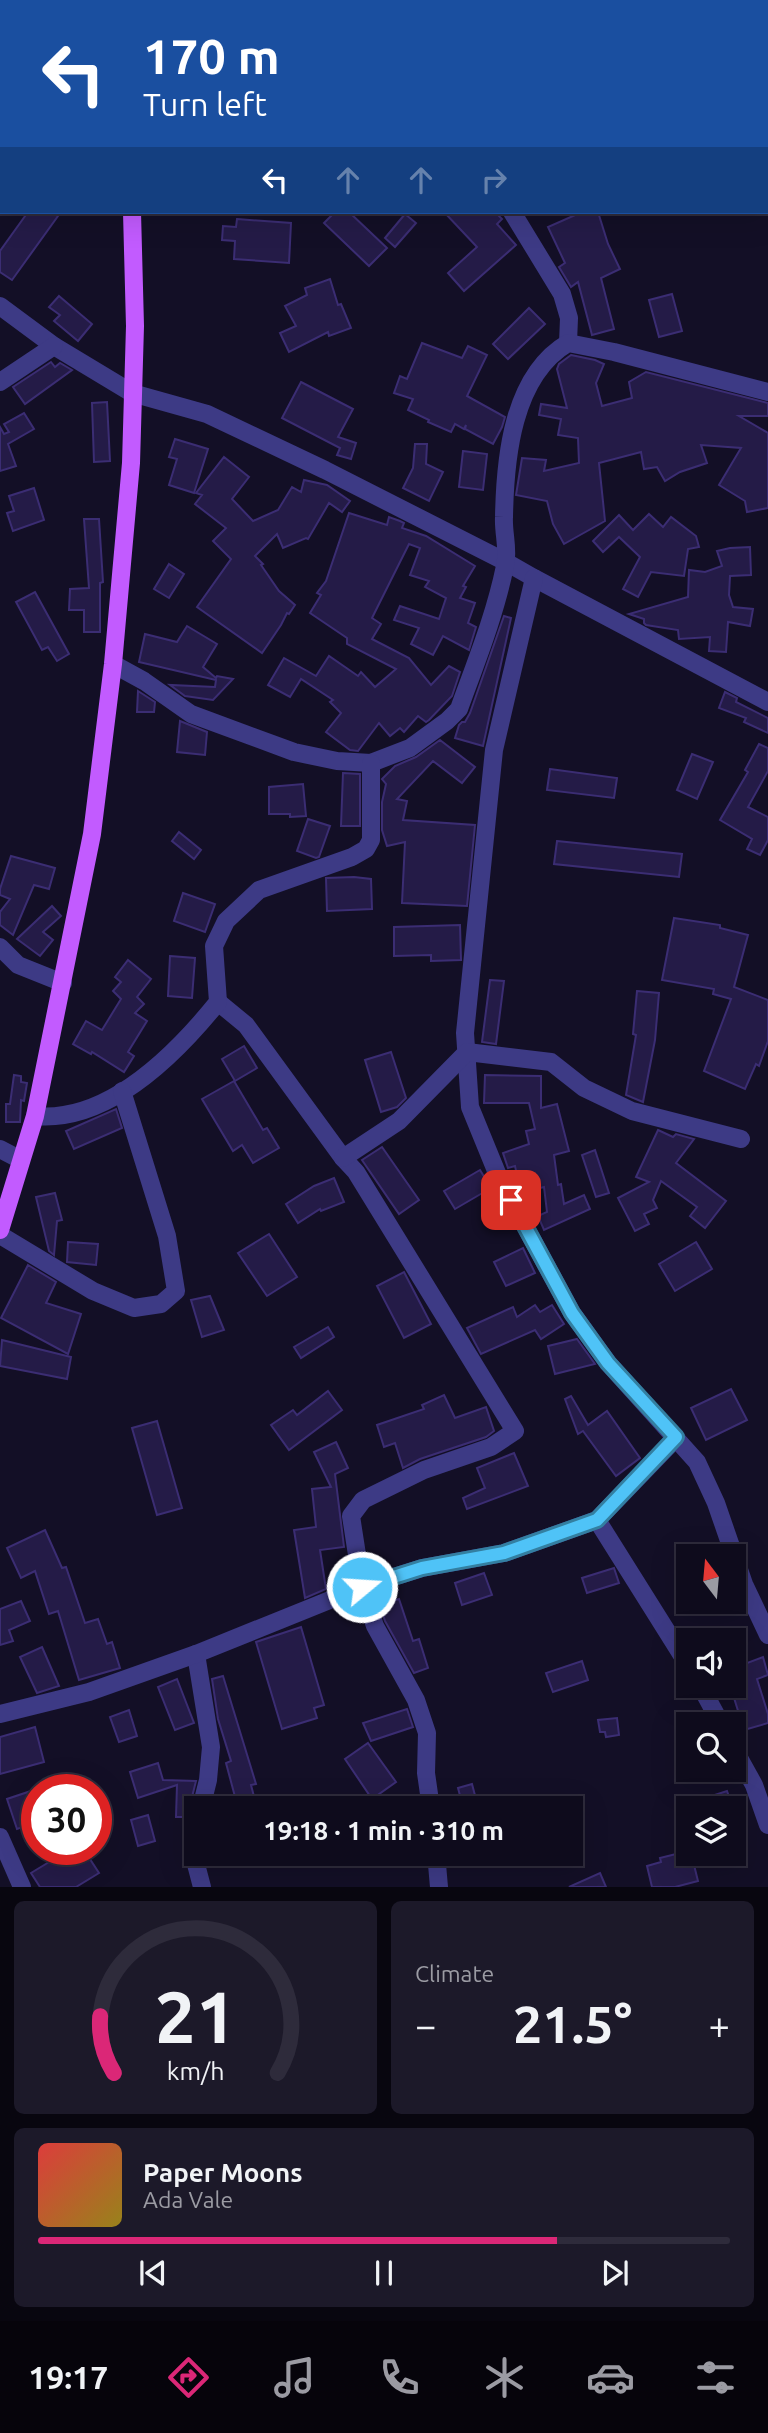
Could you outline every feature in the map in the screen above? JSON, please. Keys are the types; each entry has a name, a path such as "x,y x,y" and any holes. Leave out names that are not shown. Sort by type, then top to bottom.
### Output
{"main road":[{"path":"0,1230 35,1116 92,834 113,664 131,463 135,326 132,214"}],"street":[{"path":"516,214 562,294 569,318 568,343"},
{"path":"0,306 54,346 132,393 208,414 326,470 506,562 768,702"},
{"path":"113,664 144,681 191,714 294,752 337,761 371,763 410,748 459,709 494,613 506,562 503,520 505,472 513,423 533,380 555,351 568,343 614,352 768,392"},
{"path":"0,382 54,346"},
{"path":"534,579 494,750 467,998 465,1033 470,1107 499,1178 572,1313 608,1363 697,1462 716,1503 744,1584 768,1635"},
{"path":"35,1116 55,1118 80,1113 122,1091 155,1069 200,1025 218,1002 214,946 226,921 259,890 352,857 366,849 371,840 371,763"},
{"path":"0,947 18,965 63,982"},
{"path":"218,1002 246,1025 342,1158 356,1172 516,1431 491,1447 424,1470 363,1500 351,1516 362,1587 375,1626 416,1700 427,1733 426,1773 429,1796"},
{"path":"467,1052 551,1062 584,1088 632,1111 741,1139"},
{"path":"342,1158 398,1121 467,1052"},
{"path":"0,1235 93,1291 134,1308 160,1304 176,1291 167,1236 122,1091"},
{"path":"0,1149 21,1160"},
{"path":"0,1714 89,1692 197,1654 362,1587 422,1568 504,1553 597,1520 676,1437"},
{"path":"597,1520 676,1646"},
{"path":"197,1654 211,1747 204,1796"},
{"path":"746,1771 768,1825"},
{"path":"0,1837 22,1887"},
{"path":"196,1866 202,1887"},
{"path":"437,1866 439,1887"}],"building":[{"path":"27,214 58,216 12,280 0,272 0,251"},
{"path":"333,214 351,214 387,248 369,266 324,223"},
{"path":"405,214 416,223 395,247 385,238"},
{"path":"446,214 497,214 502,219 497,224 516,245 464,291 448,273 477,247"},
{"path":"577,214 599,214 608,244 620,269 601,278 614,329 592,335 578,282 571,287 559,267 565,263 548,227"},
{"path":"237,219 291,223 289,263 234,259 235,241 222,240 223,226 236,227"},
{"path":"330,279 338,305 341,304 351,328 329,336 328,332 289,352 280,333 296,326 285,306 307,295 305,288"},
{"path":"672,294 682,331 659,337 649,300"},
{"path":"59,296 92,324 78,341 54,321 60,315 49,307"},
{"path":"529,308 545,324 508,359 493,344"},
{"path":"422,343 462,358 468,346 487,355 467,396 505,417 493,444 465,429 466,425 464,429 455,424 451,432 428,422 429,420 408,410 413,399 394,393 400,376 407,379"},
{"path":"571,355 604,364 596,383 602,406 632,398 629,382 646,372 768,403 768,416 739,416 768,433 768,508 747,512 745,501 719,485 741,448 701,445 707,463 680,472 665,481 657,467 644,469 641,452 599,463 605,521 564,544 553,524 547,501 516,495 522,458 546,460 544,471 579,463 578,438 558,435 561,419 539,415 541,404 567,408 557,369 559,364"},
{"path":"51,362 55,367 60,363 72,370 25,404 13,387"},
{"path":"301,382 353,409 338,437 356,443 351,459 337,455 340,448 282,418"},
{"path":"107,402 110,461 94,462 92,403"},
{"path":"24,413 34,429 8,444 16,466 0,471 0,427 4,434 9,432 4,424"},
{"path":"175,439 208,449 194,493 169,485 177,459 169,457"},
{"path":"415,444 427,444 426,464 443,472 429,501 403,488 413,468"},
{"path":"463,451 487,454 483,490 459,487"},
{"path":"224,457 249,477 232,499 253,521 278,510 292,487 301,492 304,480 327,485 350,501 342,512 329,503 308,539 283,548 277,534 255,556 279,591 295,605 262,653 197,607 231,559 213,541 226,528 195,504 202,495 196,493"},
{"path":"34,488 44,520 13,531 7,513 14,511 9,496"},
{"path":"349,513 387,525 389,517 400,521 404,523 402,528 426,536 475,566 463,586 466,587 460,598 475,603 468,623 476,627 469,650 443,636 433,655 411,644 419,628 394,620 400,606 439,619 446,598 425,587 429,581 410,575 420,548 409,544 372,618 381,624 372,639 409,658 431,685 449,666 460,672 452,696 429,720 426,722 418,716 404,732 400,728 390,736 379,723 358,751 350,750 326,732 341,713 330,702 333,700 301,679 290,697 268,685 284,658 316,676 329,656 358,676 361,672 375,687 396,669 347,644 347,638 310,613 321,595 317,593 326,581"},
{"path":"649,514 663,527 671,517 696,536 699,547 688,549 684,576 651,572 638,597 623,589 640,557 619,537 603,552 593,541 619,515 633,530"},
{"path":"84,519 99,519 103,582 100,583 100,632 84,632 84,610 69,610 70,589 89,588"},
{"path":"750,547 751,575 730,576 729,595 733,607 753,609 750,626 728,622 726,652 709,651 710,637 679,639 678,630 646,625 644,619 629,614 688,597 689,570 705,572 722,566 717,551"},
{"path":"169,564 184,574 169,598 154,589"},
{"path":"35,592 69,654 57,661 48,647 42,650 16,602"},
{"path":"504,616 511,618 483,746 455,738 459,725 465,722 470,713"},
{"path":"187,626 217,644 203,667 216,678 233,679 213,700 185,696 170,685 215,687 216,680 139,662 145,634 177,642"},
{"path":"138,691 155,702 154,712 137,712"},
{"path":"725,692 737,698 736,702 768,718 768,733 744,722 746,718 719,708"},
{"path":"180,721 207,732 205,755 177,752"},
{"path":"440,740 475,767 462,783 433,761 397,799 407,801 403,820 475,825 467,906 402,903 405,842 387,846 382,830 382,802 386,784 382,779 395,766 416,757"},
{"path":"759,744 768,748 768,771 748,807 768,817 768,840 760,855 747,849 752,839 720,820 748,772 745,770"},
{"path":"692,754 713,762 697,799 677,790"},
{"path":"550,769 617,778 614,798 547,790"},
{"path":"343,773 360,774 360,826 341,826"},
{"path":"303,784 306,816 269,814 269,787"},
{"path":"308,819 330,826 319,857 316,858 297,851"},
{"path":"179,832 201,850 194,859 172,841"},
{"path":"557,841 682,854 679,877 554,864"},
{"path":"11,856 55,868 49,889 34,885 13,935 0,925 0,912 10,899 0,895 0,889"},
{"path":"326,878 371,879 372,909 327,911"},
{"path":"183,893 215,904 205,932 174,921"},
{"path":"52,906 61,916 43,932 53,940 40,956 17,939"},
{"path":"674,918 720,925 720,928 748,935 734,987 768,1000 768,1041 759,1066 756,1064 745,1089 704,1071 731,999 713,994 714,989 662,980"},
{"path":"460,925 461,960 431,961 431,955 394,956 394,927"},
{"path":"170,956 195,958 192,998 168,996"},
{"path":"128,960 151,979 137,997 144,1004 135,1013 147,1021 128,1052 134,1056 124,1072 92,1052 91,1054 73,1044 86,1021 102,1030 121,999 113,991 121,982 115,977"},
{"path":"490,980 504,981 496,1044 482,1042"},
{"path":"637,991 659,993 655,1040 643,1102 626,1095 636,1035 633,1034"},
{"path":"244,1046 257,1068 235,1081 222,1059"},
{"path":"391,1052 406,1098 397,1107 381,1112 365,1060"},
{"path":"14,1075 21,1076 21,1082 27,1083 24,1101 21,1100 20,1122 6,1122 6,1104 10,1104"},
{"path":"485,1075 541,1076 541,1108 557,1104 569,1151 554,1155 564,1204 584,1195 590,1209 544,1230 538,1216 547,1212 544,1187 521,1193 515,1166 508,1168 503,1153 529,1144 526,1131 535,1129 529,1103 484,1103"},
{"path":"234,1081 263,1130 267,1128 279,1148 253,1163 242,1145 233,1151 202,1099"},
{"path":"116,1109 122,1128 74,1149 66,1131"},
{"path":"658,1130 673,1137 676,1134 694,1139 676,1163 726,1201 705,1228 690,1216 697,1207 661,1181 653,1200 657,1208 644,1214 649,1224 635,1231 618,1198 649,1182 636,1177"},
{"path":"382,1147 419,1200 399,1214 362,1160"},
{"path":"595,1150 609,1193 596,1197 582,1155"},
{"path":"480,1170 491,1188 455,1209 444,1191"},
{"path":"334,1178 344,1202 321,1211 320,1209 298,1223 286,1204 314,1186"},
{"path":"55,1193 62,1220 57,1221 54,1255 49,1251 36,1197"},
{"path":"269,1234 297,1277 267,1296 238,1253"},
{"path":"68,1242 98,1244 96,1265 67,1262"},
{"path":"696,1242 712,1269 675,1291 659,1264"},
{"path":"523,1248 535,1273 506,1286 494,1262"},
{"path":"28,1265 56,1282 46,1303 81,1314 68,1354 1,1318"},
{"path":"404,1272 431,1324 404,1338 377,1286"},
{"path":"210,1296 224,1330 202,1337 191,1300"},
{"path":"535,1305 540,1312 552,1305 564,1324 541,1339 535,1330 481,1354 467,1328 513,1307 517,1317"},
{"path":"328,1327 334,1337 301,1358 294,1347"},
{"path":"577,1339 595,1364 555,1374 548,1346"},
{"path":"2,1340 71,1357 67,1379 0,1366"},
{"path":"731,1389 747,1420 706,1440 691,1408"},
{"path":"328,1391 342,1410 289,1450 271,1425 293,1410 297,1415"},
{"path":"444,1395 455,1418 486,1407 494,1431 486,1437 420,1459 403,1468 395,1443 384,1447 377,1425 424,1409 422,1405"},
{"path":"571,1396 588,1425 607,1411 640,1458 616,1476 583,1431 578,1434 565,1399"},
{"path":"157,1421 182,1508 157,1515 132,1428"},
{"path":"336,1442 348,1468 335,1474 344,1547 320,1550 326,1589 305,1598 294,1530 316,1527 312,1489 331,1487 314,1452"},
{"path":"514,1453 528,1486 467,1509 463,1498 485,1488 477,1468"},
{"path":"45,1530 62,1568 66,1567 85,1623 98,1619 107,1644 112,1642 120,1668 79,1680 58,1611 49,1614 35,1571 21,1578 7,1548"},
{"path":"614,1568 619,1583 587,1593 582,1578"},
{"path":"484,1573 492,1595 462,1605 455,1583"},
{"path":"399,1599 413,1641 419,1639 428,1668 414,1673 385,1621 380,1605"},
{"path":"21,1601 30,1621 9,1630 13,1641 0,1645 0,1609"},
{"path":"301,1627 324,1705 314,1708 317,1718 282,1729 256,1642"},
{"path":"42,1647 59,1686 37,1693 20,1657"},
{"path":"763,1657 768,1675 757,1679 768,1714 768,1723 746,1729 746,1712 738,1712 734,1698 746,1698 746,1663"},
{"path":"582,1661 588,1680 553,1692 546,1673"},
{"path":"223,1676 256,1784 251,1785 254,1796 235,1796 226,1763 231,1761 218,1719 212,1679"},
{"path":"177,1679 194,1723 175,1730 158,1687"},
{"path":"407,1709 413,1727 371,1741 363,1723"},
{"path":"129,1710 137,1736 119,1742 110,1717"},
{"path":"617,1718 619,1735 606,1737 605,1732 600,1732 598,1720"},
{"path":"35,1727 44,1762 0,1774 0,1737"},
{"path":"368,1743 396,1782 376,1796 370,1796 345,1759"},
{"path":"158,1763 163,1780 196,1781 192,1796 184,1796 184,1817 176,1817 177,1785 138,1798 130,1772"},
{"path":"472,1784 475,1796 460,1796 458,1788"},
{"path":"727,1791 729,1796 712,1796"},
{"path":"21,1794 21,1828 17,1829 7,1799"},
{"path":"148,1815 155,1841 138,1846 131,1820"},
{"path":"676,1854 676,1866 694,1866 698,1881 675,1887 652,1887 647,1866 661,1862 660,1858"},
{"path":"44,1865 94,1865 99,1873 76,1887 40,1887 31,1873"},
{"path":"600,1873 606,1887 569,1887"}],"route":[{"path":"362,1587 422,1568 504,1553 597,1520 676,1437 608,1363 572,1313 511,1200"}]}
